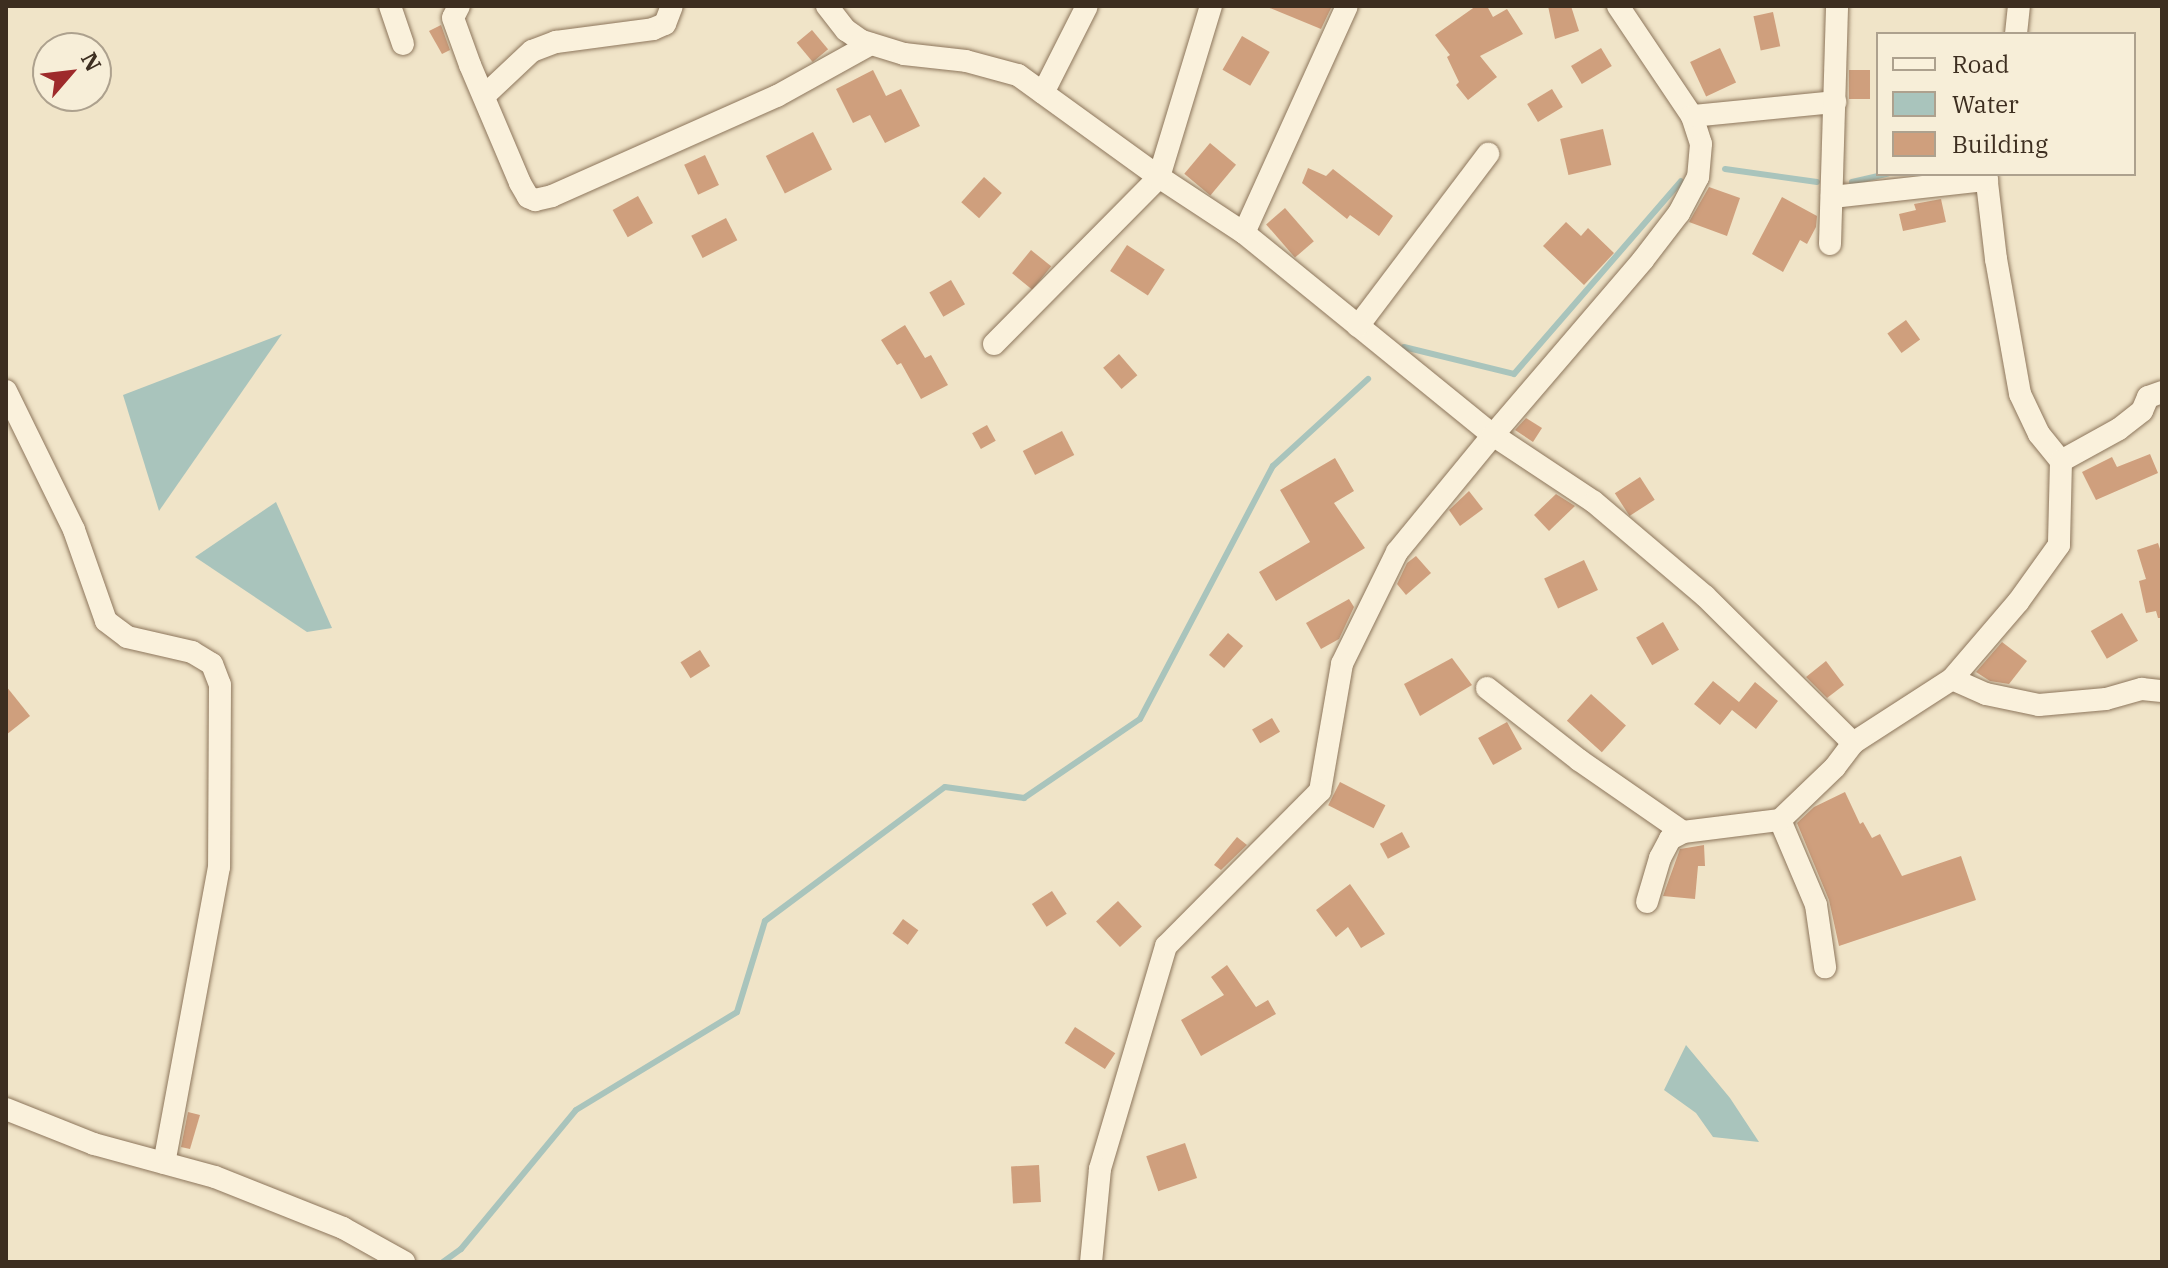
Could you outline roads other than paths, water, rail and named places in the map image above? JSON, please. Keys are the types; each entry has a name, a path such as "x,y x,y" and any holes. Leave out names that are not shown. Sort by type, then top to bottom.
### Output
{"street":[{"path":"390,6 403,44"},
{"path":"459,6 453,18 520,183 528,197 535,200 552,196 777,96 871,44"},
{"path":"484,96 532,51 556,42 653,29 665,24 672,6"},
{"path":"827,6 846,30 871,44 904,54 966,61 1018,75 1159,177 1244,233 1493,435 1594,502 1684,578 1769,656 1853,743"},
{"path":"1043,93 1087,6"},
{"path":"994,344 1159,177 1211,6"},
{"path":"1244,233 1347,6"},
{"path":"1091,1262 1100,1169 1166,946 1320,791 1342,664 1397,552 1679,213 1698,177 1701,144 1692,116 1618,6"},
{"path":"1830,244 1837,6"},
{"path":"2016,32 2019,6"},
{"path":"1692,116 1835,102"},
{"path":"1358,326 1488,154"},
{"path":"1647,902 1660,858 1670,839 1683,832 1780,820 1835,767 1853,743 1952,679 2037,578 2059,545 2061,461 2039,434 2020,394 1996,259 1987,177 1832,197"},
{"path":"6,391 74,530 106,621 127,637 192,652 212,664 220,685 219,867 164,1163"},
{"path":"2061,461 2119,429 2142,411 2148,397 2162,392"},
{"path":"1952,679 1986,694 2039,705 2106,699 2142,689 2162,691"},
{"path":"1487,688 1579,760 1683,832"},
{"path":"1780,820 1816,905 1825,967"},
{"path":"6,1109 94,1144 215,1177 343,1228 404,1262"}],"water":[{"path":"282,334 159,511 123,395"},
{"path":"276,502 332,628 307,632 195,557"},
{"path":"1686,1045 1730,1098 1759,1142 1713,1137 1696,1113 1664,1090"}],"waterway":[{"path":"1725,169 1817,182"},
{"path":"1852,182 1879,176"},
{"path":"1404,347 1514,374 1681,181"},
{"path":"443,1262 461,1249 576,1110 737,1012 765,921 945,787 1024,798 1140,719 1273,466 1368,379"}]}
